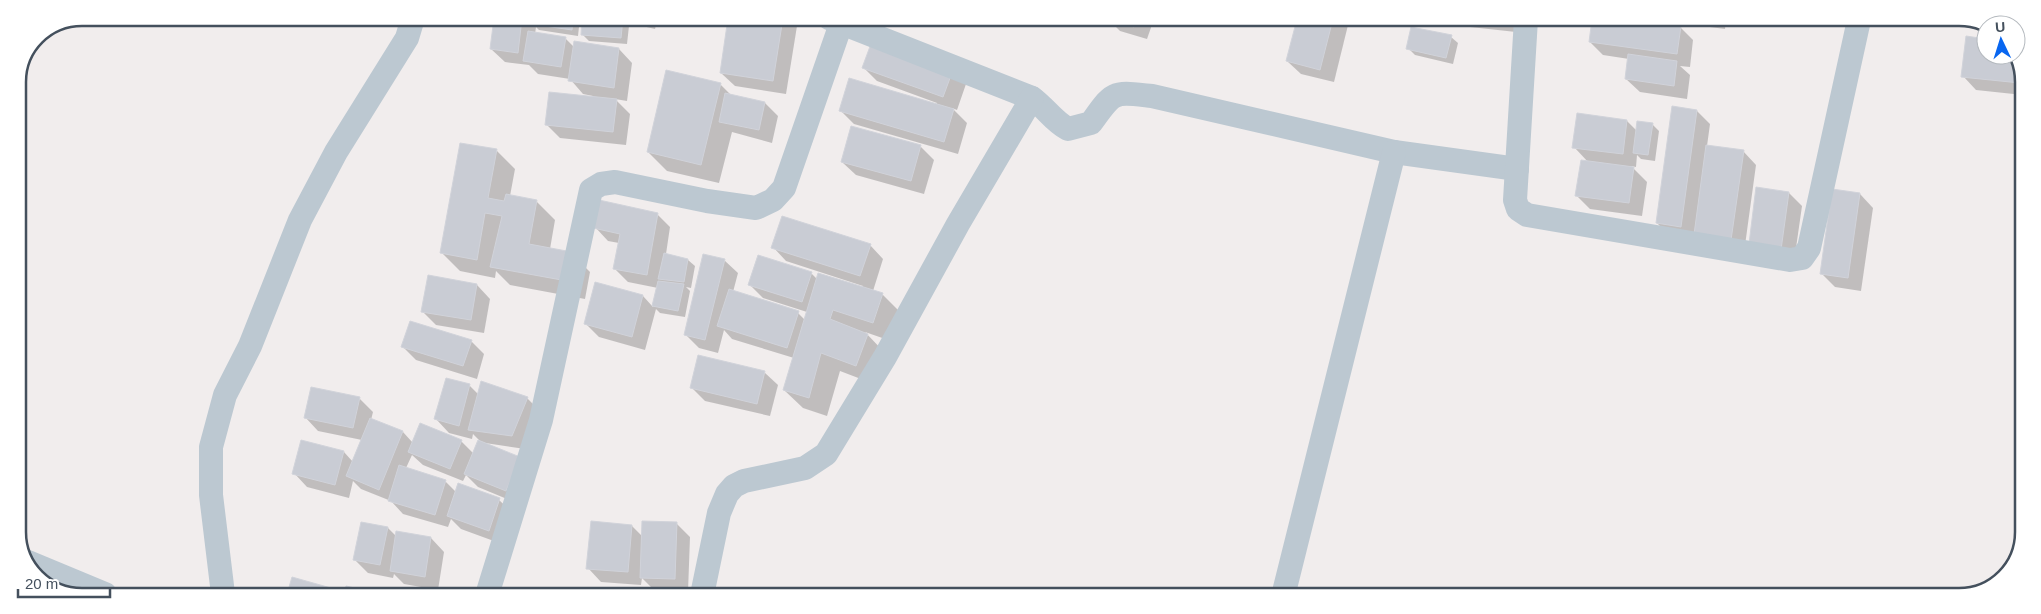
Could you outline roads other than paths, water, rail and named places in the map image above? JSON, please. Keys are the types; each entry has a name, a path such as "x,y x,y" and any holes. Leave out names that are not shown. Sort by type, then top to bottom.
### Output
{"street":[{"path":"223,588 211,495 211,457 225,395 250,346 300,220 336,152 408,38 411,26"},
{"path":"488,588 541,420 590,190 601,184 614,182 707,201 756,208 773,200 784,188 836,26"},
{"path":"853,26 1032,98 1045,107 1059,124 1068,129 1091,123 1114,94 1126,93 1162,98 1394,152 1517,169"},
{"path":"1526,26 1515,200 1518,209 1526,215 1790,260 1802,258 1809,248 1858,26"},
{"path":"703,588 718,513 727,494 734,486 744,481 798,470 816,462 826,454 885,357 958,224 1032,98"},
{"path":"1285,588 1394,152"},
{"path":"38,566 91,588"}]}
